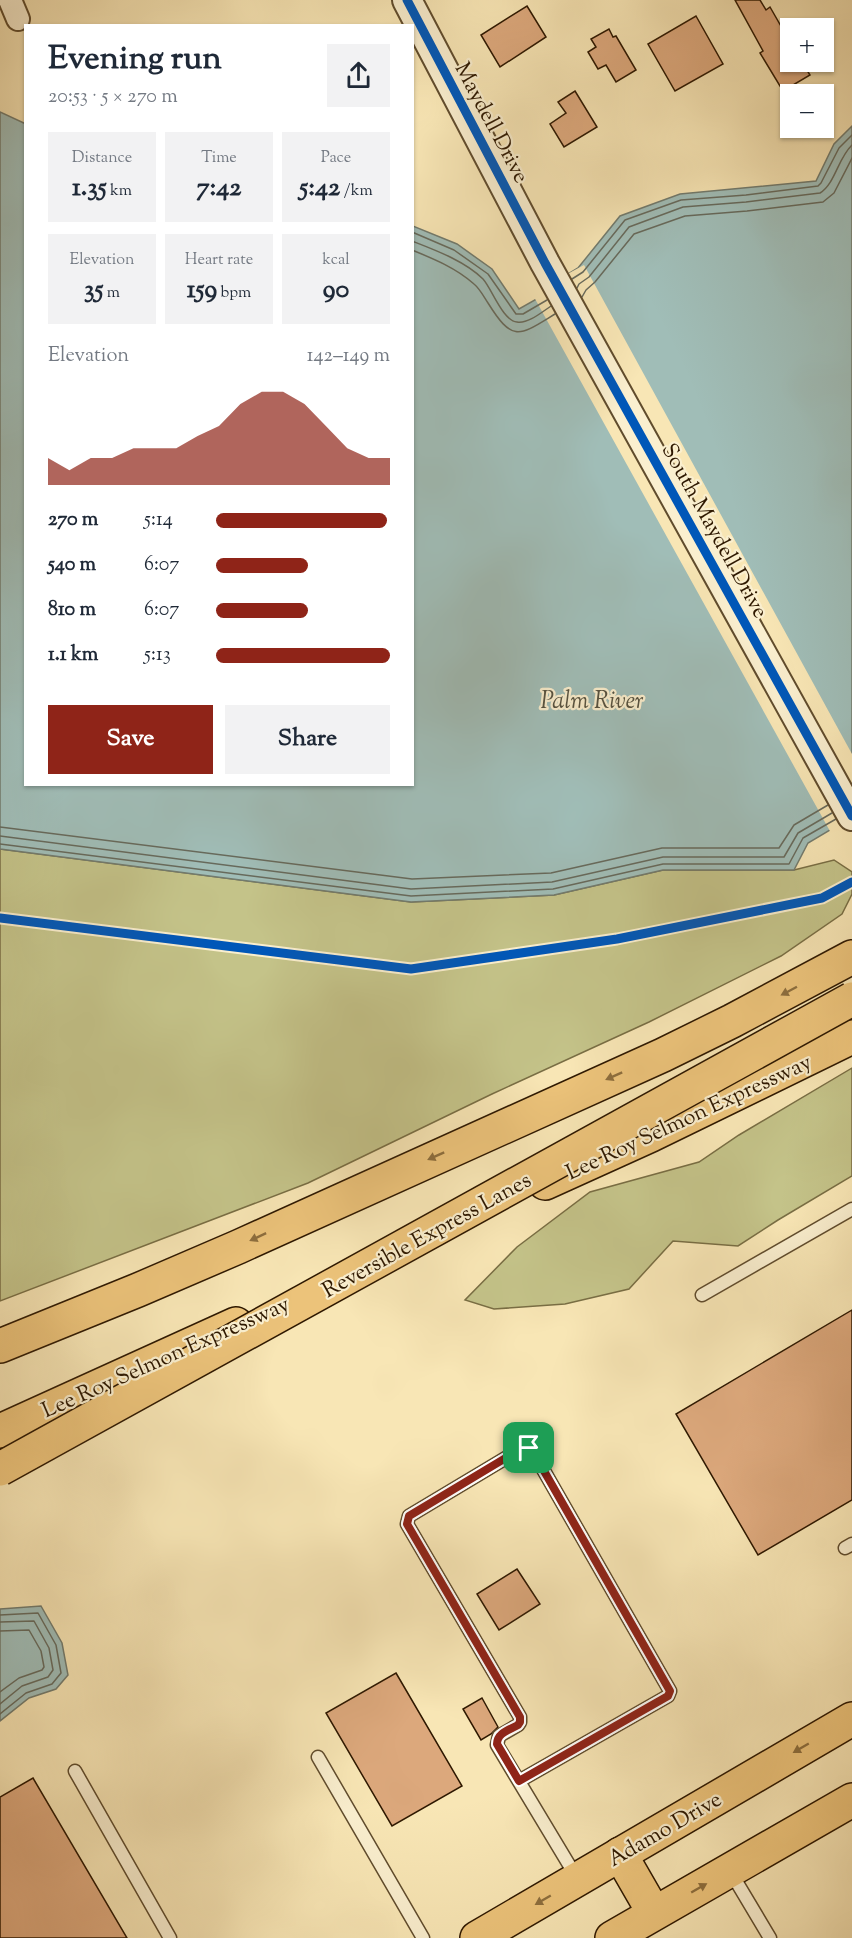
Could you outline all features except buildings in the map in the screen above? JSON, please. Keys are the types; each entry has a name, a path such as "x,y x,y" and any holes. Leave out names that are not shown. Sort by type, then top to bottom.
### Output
{"main road":[{"path":"0,1346 238,1247 663,1055 846,961"},
{"name":"Reversible Express Lanes","path":"0,1469 852,999"},
{"name":"Lee Roy Selmon Expressway","path":"0,1431 651,1135 852,1037"},
{"name":"Adamo Drive","path":"477,1938 852,1719"},
{"path":"612,1938 852,1800"},
{"path":"620,1854 654,1913"}],"street":[{"name":"Maydell Drive","path":"407,0 545,263"},
{"name":"South Maydell Drive","path":"545,263 852,816"}],"lane":[{"path":"702,1295 852,1209"},
{"path":"0,1441 45,1411"},
{"path":"519,1781 668,1696 670,1691 532,1450 524,1447 409,1516 407,1524 520,1717 518,1725 499,1736 497,1744 577,1879"},
{"path":"318,1757 423,1938"},
{"path":"75,1771 170,1938"},
{"path":"729,1870 770,1938"}],"shaded area":[{"path":"0,849 411,902 554,895 663,870 794,870 834,860 852,872 852,894 842,914 781,956 649,1022 492,1094 308,1183 0,1301"},
{"path":"852,1068 852,1176 738,1246 673,1241 629,1289 565,1304 494,1309 465,1300 517,1247 590,1192 699,1162 739,1135"}],"water":[{"name":"Palm River","path":"0,112 24,123 24,786 414,786 414,226 457,244 492,269 519,309 565,283 563,277 578,268 620,216 680,194 816,181 834,144 852,126 852,817 808,843 794,870 663,870 554,895 411,902 0,849"},
{"path":"41,1606 62,1643 68,1675 56,1689 29,1698 0,1721 0,1609"}],"pier":[{"path":"584,265 852,754 852,821 831,833 534,297 561,282 560,278"}],"cycle path":[{"path":"407,0 545,263 852,816"},
{"path":"0,918 411,969 617,939 822,898 852,882"}],"route":[{"path":"524,1447 529,1448 670,1691 668,1696 519,1781 497,1744 497,1740 499,1736 518,1725 520,1717 407,1524 407,1520 409,1516 524,1447"}]}
